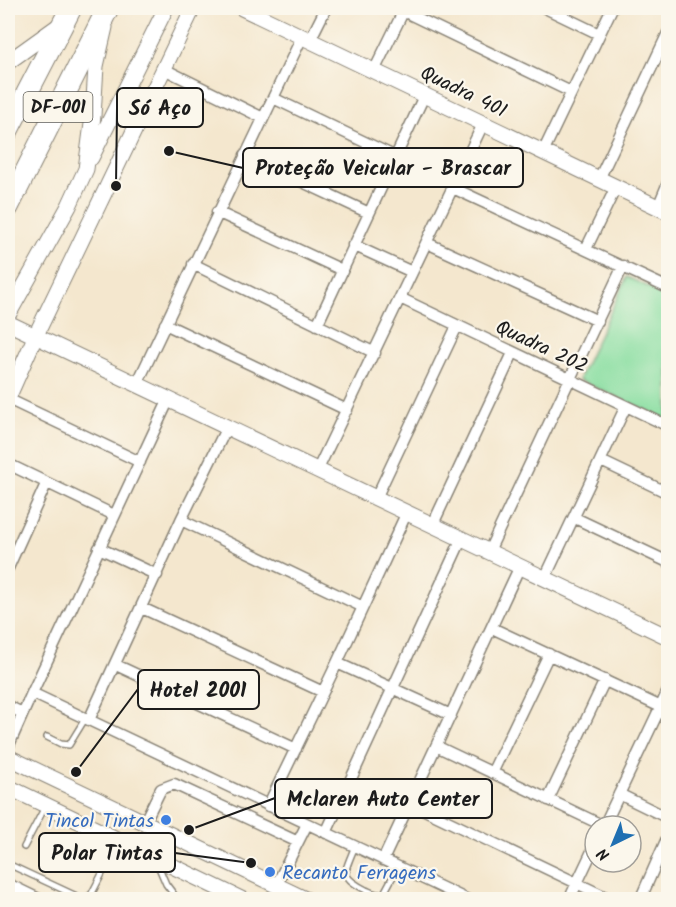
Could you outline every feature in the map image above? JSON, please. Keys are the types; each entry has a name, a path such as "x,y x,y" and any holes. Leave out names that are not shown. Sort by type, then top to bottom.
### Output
{"highway":[{"name":"DF-001","path":"8,207 109,8"},
{"name":"DF-001","path":"8,130 67,15"}],"street":[{"path":"86,169 93,116 96,66 109,8"},
{"path":"8,315 69,206 166,8"},
{"path":"140,462 8,398 193,8"},
{"name":"Quadra 401","path":"242,8 663,209"},
{"path":"137,384 273,98 306,38 326,8"},
{"path":"545,8 599,34"},
{"path":"543,152 612,8"},
{"path":"374,71 404,9 571,92"},
{"path":"8,62 67,15"},
{"path":"599,179 669,33"},
{"path":"164,69 263,118"},
{"path":"316,325 424,96"},
{"path":"273,98 396,157"},
{"path":"318,469 483,124"},
{"path":"245,155 369,213"},
{"path":"663,209 669,183"},
{"path":"586,249 616,187"},
{"path":"453,188 669,288"},
{"path":"218,212 342,270"},
{"path":"427,243 598,321"},
{"path":"353,245 412,272"},
{"path":"193,264 375,353"},
{"path":"489,551 623,266"},
{"name":"Quadra 202","path":"400,298 669,426"},
{"path":"8,323 669,637"},
{"path":"165,324 347,410"},
{"path":"376,498 457,326"},
{"path":"433,524 513,353"},
{"path":"8,747 169,399"},
{"path":"545,578 626,406"},
{"path":"87,720 116,665 181,520 227,427"},
{"path":"601,461 669,493"},
{"path":"8,464 114,515"},
{"path":"8,568 46,484"},
{"path":"268,806 406,512"},
{"path":"574,518 669,562"},
{"path":"181,520 363,607"},
{"path":"326,833 462,538"},
{"path":"99,548 156,575"},
{"path":"383,860 520,566"},
{"path":"142,608 323,692"},
{"path":"492,628 660,707"},
{"path":"492,773 549,654"},
{"path":"337,663 451,715"},
{"path":"116,665 296,749"},
{"path":"548,800 605,680"},
{"path":"436,746 604,826 669,691"},
{"path":"32,693 468,900"},
{"path":"8,706 22,713"},
{"path":"8,786 21,785 27,779 28,772 14,760"},
{"path":"14,760 301,898"},
{"path":"144,823 161,789 174,784 298,842"},
{"path":"8,786 240,899"},
{"path":"619,795 669,818"},
{"path":"410,803 612,900"},
{"path":"90,827 88,820 90,813 95,809 109,806"},
{"path":"276,886 307,824"},
{"path":"640,900 669,836"},
{"path":"569,900 583,869"},
{"path":"8,884 41,900"}],"lane":[{"path":"47,737 69,745 87,720"},
{"path":"24,847 46,806"},
{"path":"8,864 83,899 91,895 118,841"},
{"path":"354,846 346,877 351,883 375,895 384,893 398,867"},
{"path":"155,859 166,884 178,900"}],"green space":[{"path":"627,277 668,296 668,420 578,380"}],"place":[{"name":"Proteção Veicular - Brascar","path":"169,151"},
{"name":"Só Aço","path":"116,186"},
{"name":"Hotel 2001","path":"76,772"},
{"name":"Tincol Tintas","path":"166,820"},
{"name":"Mclaren Auto Center","path":"189,830"},
{"name":"Polar Tintas","path":"251,863"},
{"name":"Recanto Ferragens","path":"270,872"}]}
